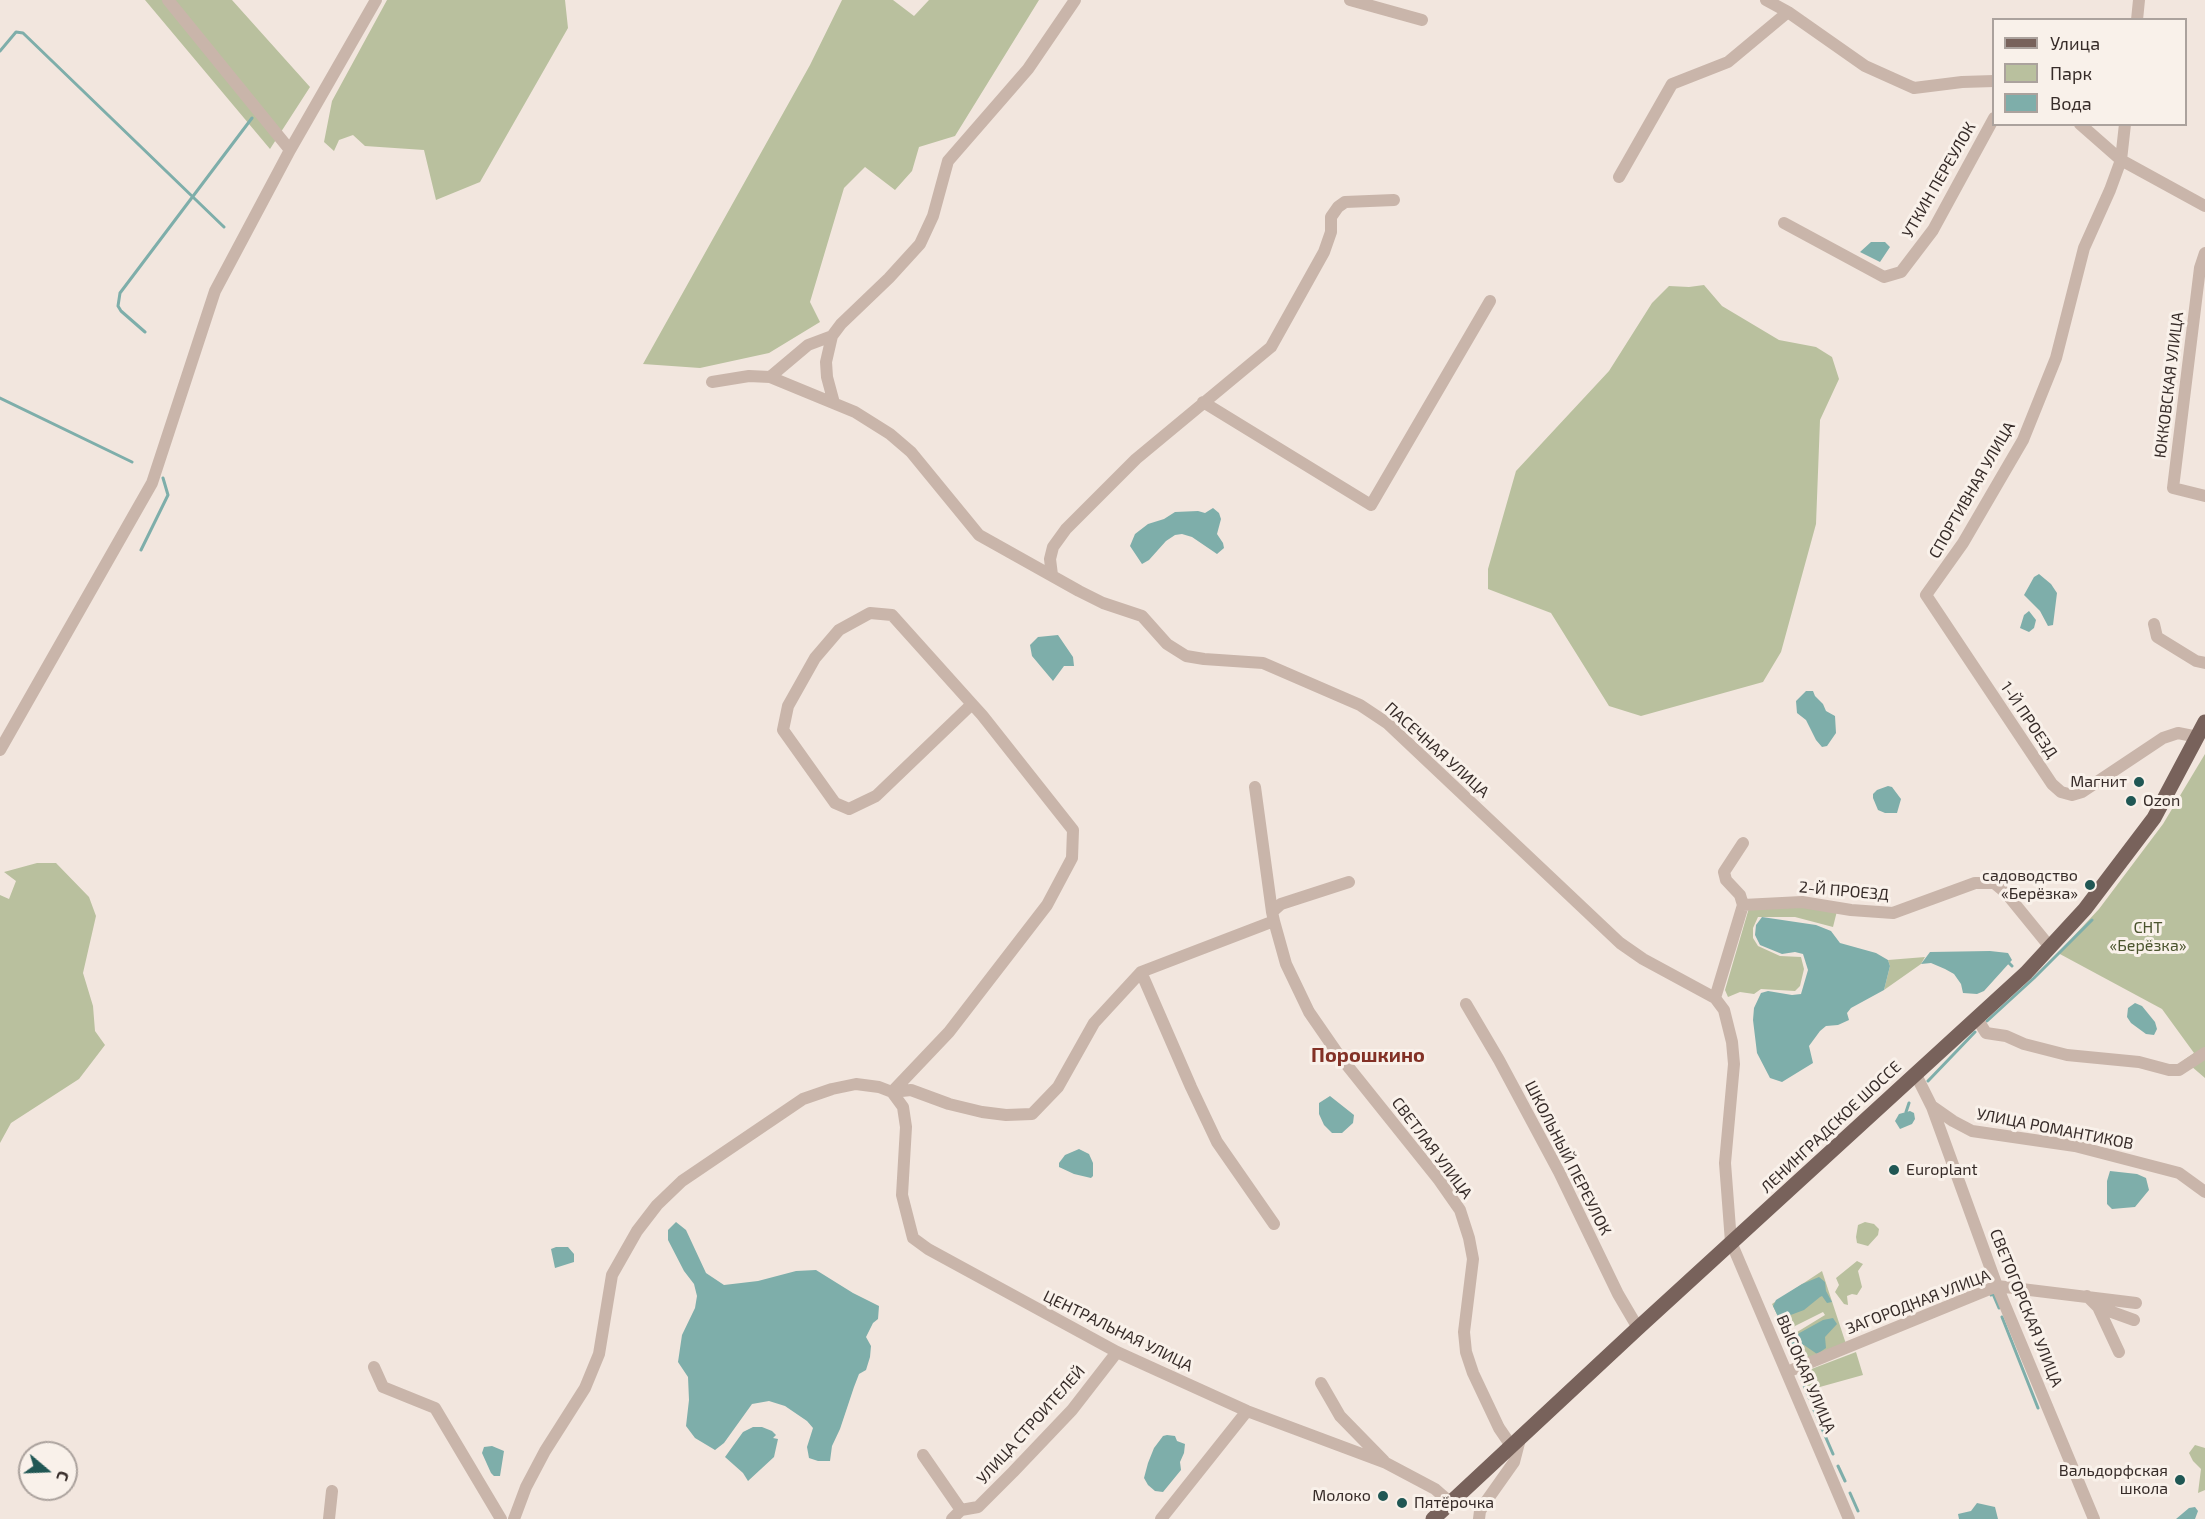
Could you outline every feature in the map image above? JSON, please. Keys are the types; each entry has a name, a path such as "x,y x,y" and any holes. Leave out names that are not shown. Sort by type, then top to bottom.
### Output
{"main road":[{"name":"ЛЕНИНГРАДСКОЕ ШОССЕ","path":"1433,1519 1731,1242 2026,973 2104,885 2154,818 2205,722"}],"street":[{"path":"168,0 290,150"},
{"path":"0,750 152,483 215,291 290,150 376,0"},
{"path":"834,403 827,377 826,362 832,336 841,324 890,278 920,244 933,216 948,161 1028,69 1075,0"},
{"path":"1350,0 1422,20"},
{"path":"1766,0 1788,12 1865,66 1914,88 1992,81"},
{"path":"2137,18 2139,0"},
{"path":"1619,177 1672,84 1728,62 1788,12"},
{"name":"УТКИН ПЕРЕУЛОК","path":"1784,224 1884,277 1901,272 1933,230 1992,122"},
{"path":"2082,126 2121,160 2205,206"},
{"name":"СПОРТИВНАЯ УЛИЦА","path":"1926,595 1963,543 2023,440 2056,358 2084,248 2121,160 2125,126"},
{"path":"1052,575 1050,559 1053,547 1066,529 1137,459 1271,347 1324,252 1331,232 1332,217 1338,207 1345,202 1394,200"},
{"name":"ЮККОВСКАЯ УЛИЦА","path":"2205,253 2200,268 2173,488 2205,496"},
{"path":"1203,402 1371,505 1490,301"},
{"path":"770,377 808,345 832,336"},
{"name":"ПАСЕЧНАЯ УЛИЦА","path":"712,382 749,376 770,377 855,412 890,434 911,452 979,535 1103,603 1142,616 1167,644 1186,656 1263,663 1366,709 1387,723 1620,943 1715,998"},
{"name":"1-Й ПРОЕЗД","path":"1926,595 2052,784 2061,792 2072,795 2082,792 2163,738 2178,733 2198,737"},
{"path":"892,1092 949,1032 1047,905 1072,858 1073,830 972,704 892,615 870,613 839,630 815,658 788,706 783,730 835,803 849,808 876,796 972,704"},
{"path":"2154,624 2157,637 2196,661 2205,663"},
{"name":"СВЕТЛАЯ УЛИЦА","path":"1254,787 1273,917 1287,964 1310,1012 1338,1054 1440,1180 1460,1210 1473,1259 1464,1332 1466,1352 1473,1374 1499,1428 1516,1443"},
{"path":"1731,1242 1725,1163 1734,1064 1732,1042 1724,1010 1715,998 1743,905 1740,896 1726,880 1724,872 1743,843"},
{"path":"514,1519 526,1487 545,1450 585,1388 599,1354 612,1275 637,1232 657,1205 682,1180 803,1100 832,1089 856,1084 879,1087 892,1092 910,1090 949,1104 982,1112 1006,1115 1032,1114 1058,1087 1094,1023 1141,972 1273,917 1281,904 1349,882"},
{"name":"2-Й ПРОЕЗД","path":"1743,905 1802,902 1851,910 1893,913 1975,883 1994,883 2006,893 2050,947"},
{"path":"1141,972 1217,1142 1274,1224"},
{"name":"ШКОЛЬНЫЙ ПЕРЕУЛОК","path":"1466,1004 1554,1162 1618,1294 1638,1328"},
{"path":"1976,1017 1986,1033 2006,1036 2024,1044 2067,1055 2139,1062 2169,1070 2179,1070 2205,1053"},
{"name":"СВЕТОГОРСКАЯ УЛИЦА","path":"1916,1073 1932,1107 1997,1286 2094,1519"},
{"name":"ЦЕНТРАЛЬНАЯ УЛИЦА","path":"892,1092 903,1107 906,1127 902,1195 913,1238 975,1276 1117,1352 1247,1411 1386,1463 1435,1489 1451,1503"},
{"name":"УЛИЦА РОМАНТИКОВ","path":"1932,1107 1972,1131 2075,1146 2168,1170 2179,1173 2205,1192"},
{"name":"ВЫСОКАЯ УЛИЦА","path":"1731,1242 1849,1519"},
{"name":"ЗАГОРОДНАЯ УЛИЦА","path":"1787,1372 1997,1286 2136,1303"},
{"path":"2087,1296 2098,1307 2119,1352"},
{"path":"2098,1307 2134,1320"},
{"name":"УЛИЦА СТРОИТЕЛЕЙ","path":"961,1510 978,1507 1013,1472 1072,1410 1117,1352"},
{"path":"374,1367 383,1387 435,1408 501,1519"},
{"path":"1321,1383 1340,1416 1386,1463"},
{"path":"1161,1519 1247,1411"},
{"path":"1479,1519 1480,1511 1514,1462 1516,1443"},
{"path":"923,1455 961,1510 952,1519"},
{"path":"329,1519 332,1491"}],"green space":[{"path":"145,0 232,0 310,87 270,149"},
{"path":"387,0 565,0 568,28 480,182 436,200 424,150 365,146 353,135 339,140 334,151 324,142 332,101"},
{"path":"842,0 893,0 914,16 929,0 1039,0 955,136 919,147 912,171 895,190 865,167 844,188 810,302 820,322 769,353 700,368 643,364 810,65"},
{"path":"1704,285 1722,306 1779,340 1816,347 1832,357 1839,379 1820,420 1816,524 1781,652 1763,682 1641,716 1609,706 1551,613 1488,589 1488,569 1516,471 1609,371 1652,303 1669,286"},
{"name":"СНТ «Берёзка»","path":"2205,754 2205,1078 2184,1060 2194,1053 2162,1009 2058,953 2099,909 2163,824"},
{"path":"37,863 56,863 89,897 96,916 83,973 93,1006 95,1031 105,1045 79,1079 11,1123 0,1143 0,895 9,899 16,881 4,872"},
{"path":"1787,905 1837,911 1833,927 1795,917 1758,917 1753,928 1753,938 1758,946 1780,956 1801,957 1804,969 1800,986 1795,991 1761,989 1754,994 1740,992 1728,997 1725,990 1749,908"},
{"path":"1925,957 1921,964 1884,990 1890,966 1888,960"},
{"path":"1865,1222 1874,1224 1879,1229 1878,1235 1868,1246 1857,1243 1856,1237 1858,1225"},
{"path":"1857,1261 1863,1264 1858,1271 1862,1287 1857,1295 1847,1296 1848,1305 1844,1304 1835,1292 1839,1285 1836,1278"},
{"path":"1822,1271 1846,1344 1795,1363 1784,1340 1825,1315 1823,1312 1785,1331 1772,1304"},
{"path":"1856,1352 1863,1375 1809,1390 1801,1373"},
{"path":"2195,1445 2205,1448 2205,1490 2198,1493 2201,1469 2189,1453"}],"water":[{"path":"1871,242 1885,242 1890,247 1880,262 1860,252"},
{"path":"1213,508 1219,513 1221,519 1217,534 1224,548 1217,554 1192,537 1182,534 1175,535 1166,541 1149,560 1142,564 1130,546 1135,534 1148,524 1164,519 1175,512 1205,513"},
{"path":"2039,574 2051,584 2057,593 2053,625 2048,626 2040,611 2024,595 2034,577"},
{"path":"2029,611 2036,620 2034,628 2029,632 2020,628 2024,615"},
{"path":"1058,635 1073,657 1074,666 1064,666 1053,681 1032,656 1030,645 1038,637"},
{"path":"1806,691 1813,691 1826,711 1835,716 1836,733 1827,746 1822,747 1806,720 1797,713 1796,701"},
{"path":"1892,787 1901,799 1897,813 1885,813 1878,810 1873,798 1877,790"},
{"path":"1762,917 1816,925 1831,931 1840,943 1876,953 1888,960 1890,966 1884,990 1851,1008 1847,1013 1849,1020 1838,1025 1826,1026 1820,1031 1809,1046 1813,1063 1782,1082 1770,1078 1757,1053 1754,1008 1761,993 1768,991 1792,995 1801,994 1808,970 1803,954 1795,952 1782,954 1760,945 1755,935 1756,925"},
{"path":"1930,952 2008,953 2012,960 1984,991 1977,994 1963,993 1961,984 1954,974 1945,969 1931,963 1921,964"},
{"path":"2135,1003 2142,1006 2155,1022 2157,1029 2154,1035 2146,1034 2131,1023 2127,1017 2128,1008"},
{"path":"1330,1096 1354,1115 1353,1123 1342,1133 1332,1133 1324,1125 1319,1114 1319,1103"},
{"path":"1910,1111 1914,1113 1915,1119 1912,1124 1900,1129 1895,1121 1899,1114"},
{"path":"1079,1149 1089,1154 1093,1163 1091,1178 1059,1167 1065,1155"},
{"path":"2110,1171 2137,1174 2146,1178 2149,1190 2135,1207 2112,1209 2107,1204 2107,1181"},
{"path":"676,1222 686,1230 706,1273 724,1285 758,1281 796,1271 816,1270 879,1306 878,1319 873,1323 866,1337 871,1346 866,1370 859,1374 832,1446 830,1461 809,1458 807,1447 813,1428 785,1406 769,1401 752,1404 724,1443 715,1450 695,1438 686,1426 689,1400 688,1377 678,1362 682,1335 695,1308 697,1296 694,1284 684,1271 668,1240 668,1230"},
{"path":"568,1247 574,1254 574,1262 555,1268 551,1249"},
{"path":"1819,1277 1825,1282 1826,1291 1832,1302 1827,1303 1822,1296 1804,1310 1788,1316 1785,1324 1780,1321 1773,1306 1776,1300 1802,1284"},
{"path":"1833,1318 1837,1324 1825,1337 1826,1348 1817,1354 1804,1345 1797,1346 1793,1351 1795,1359 1792,1358 1785,1341 1823,1320"},
{"path":"753,1427 762,1427 772,1431 776,1435 773,1438 778,1439 774,1457 748,1481 743,1473 725,1457 743,1432"},
{"path":"1163,1436 1175,1436 1177,1441 1185,1444 1180,1462 1181,1470 1163,1492 1155,1491 1144,1478 1154,1448"},
{"path":"492,1446 504,1451 500,1476 494,1476 491,1473 482,1453 484,1447"},
{"path":"1977,1503 1995,1507 1998,1519 1959,1519 1958,1514 1971,1511"},
{"path":"2195,1507 2198,1511 2195,1519 2176,1519 2189,1508"}],"waterway":[{"path":"0,51 16,32 23,33 224,227"},
{"path":"145,332 121,311 118,306 120,293 252,118"},
{"path":"0,398 132,462"},
{"path":"141,550 168,495 163,478"},
{"path":"1987,1021 2092,920"},
{"path":"2009,963 2012,966"},
{"path":"1928,1081 1975,1032"},
{"path":"1906,1112 1909,1103"},
{"path":"1991,1295 1993,1294 1999,1308"},
{"path":"2002,1317 2038,1408"},
{"path":"1800,1375 1809,1398"},
{"path":"1813,1408 1833,1454"},
{"path":"1838,1466 1845,1481"},
{"path":"1850,1493 1858,1511"}],"place":[{"name":"Магнит","path":"2139,782"},
{"name":"Ozon","path":"2131,801"},
{"name":"садоводство «Берёзка»","path":"2090,885"},
{"name":"Europlant","path":"1894,1170"},
{"name":"Вальдорфская школа","path":"2180,1480"},
{"name":"Молоко","path":"1383,1496"},
{"name":"Пятёрочка","path":"1402,1503"}],"district":[{"name":"Порошкино","path":"1368,1055"}]}
